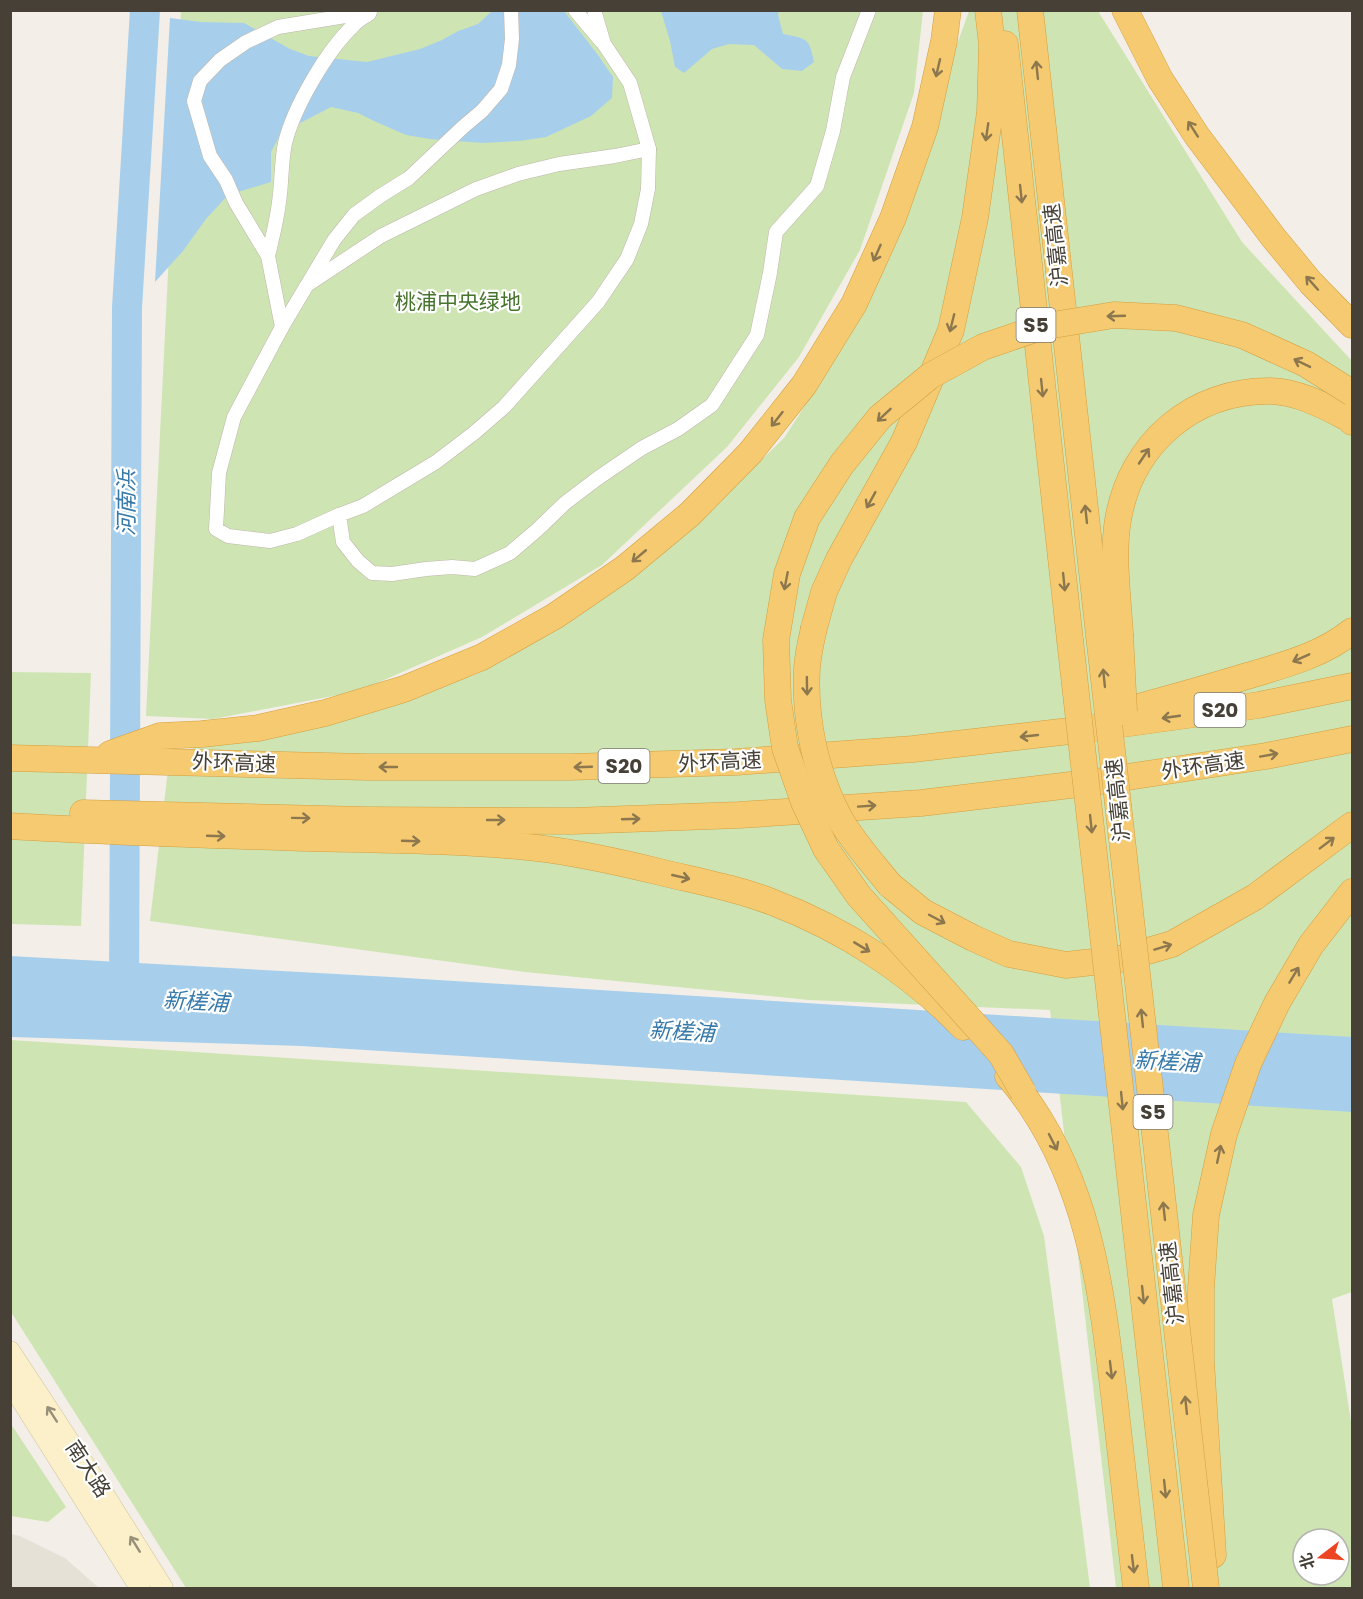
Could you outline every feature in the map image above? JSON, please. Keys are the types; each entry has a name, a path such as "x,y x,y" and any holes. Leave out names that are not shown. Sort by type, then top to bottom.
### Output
{"highway":[{"path":"95,760 160,736 258,728 325,713 404,689 482,657 555,616 625,568 690,514 750,453 804,385 854,304 893,218 925,127 944,41 948,10"},
{"path":"988,10 992,45 990,112 975,218 951,330 904,442 838,559 824,592 813,628 807,668 808,709 813,746 823,780 840,819 861,850 890,885 923,912 1009,954 1066,964 1120,959 1172,944 1256,897 1353,825"},
{"name":"沪嘉高速","path":"1001,10 1176,1588"},
{"name":"沪嘉高速","path":"1030,10 1109,635 1136,964 1206,1588"},
{"path":"1125,10 1160,79 1197,136 1273,237 1311,283 1353,325"},
{"path":"1136,1588 1104,1309 1093,1253 1077,1197 1053,1142 1001,1054 859,896 826,849 804,802 785,748 778,699 776,640 787,574 807,518 842,464 880,417 930,376 983,347 1041,327 1114,315 1176,318 1242,335 1306,364 1353,393"},
{"path":"1109,635 1118,520 1127,486 1144,454 1168,427 1201,406 1236,394 1273,391 1308,399 1353,422"},
{"path":"1087,729 1120,712 1291,663 1339,642 1353,631"},
{"name":"外环高速","path":"10,758 367,767 570,767 736,762 912,749 1087,729 1259,705 1353,686"},
{"name":"外环高速","path":"158,824 366,820 561,821 739,815 921,803 1083,783 1266,756 1353,739"},
{"path":"10,812 94,822"},
{"path":"10,826 94,822 158,824 538,848 604,859 728,888 772,902 833,929 889,963 944,1008 1023,1092"},
{"path":"1215,1588 1201,1360 1201,1288 1206,1215 1224,1134 1248,1064 1277,1003 1311,945 1353,892"}],"street":[{"path":"511,10 512,39 509,65 501,88 482,111 409,178 354,215 334,240 282,327 234,417 219,473 216,529 228,536 270,541 297,534 363,506 436,462 504,407 598,302 627,259 641,224 648,189 649,149 630,83 604,44 575,10"},
{"path":"594,10 604,44"},
{"path":"339,515 344,542 358,561 372,573 392,574 426,568 475,569 510,553 565,503 590,484 642,448 678,429 712,405 757,335 776,232 817,186 833,131 843,77 869,10"},
{"path":"282,327 268,256 210,156 194,101 200,81 220,60 246,42 278,27 372,11"},
{"path":"268,256 279,202 281,166 286,140 297,111 336,45 355,24 372,11"},
{"path":"308,285 381,236 476,189 518,174 559,164 649,149"},
{"name":"南大路","path":"10,1351 99,1503 141,1588"},
{"name":"南大路","path":"10,1382 163,1588"}],"shaded area":[{"path":"11,1534 20,1536 65,1558 99,1588 11,1588"}],"green space":[{"name":"桃浦中央绿地","path":"181,11 923,11 914,93 860,250 799,357 727,447 602,565 482,637 359,691 213,719 146,716"},
{"path":"969,11 1098,11 1242,242 1352,361 1352,1292 1332,1299 1352,1428 1352,1588 1116,1588 1050,1010 809,1000 525,972 150,921 170,753 363,712 477,674 574,616 682,536 784,438 850,336 912,202 951,61"},
{"path":"11,672 91,673 81,926 11,924"},
{"path":"11,1040 966,1102 1021,1167 1044,1236 1090,1588 186,1588 11,1312"},
{"path":"11,1424 66,1507 48,1522 11,1516"}],"water":[{"path":"492,11 564,11 613,77 612,98 591,116 546,137 483,143 406,135 358,113 331,107 281,133 271,152 271,182 228,195 155,282 170,18 201,22 244,23 290,49 309,56 367,62 420,49 478,24"},
{"path":"661,11 779,11 783,34 806,41 814,62 802,71 782,69 754,45 729,44 712,49 684,73 675,67"},
{"name":"新槎浦","path":"10,956 391,977 1352,1037 1352,1112 301,1046 11,1037"}],"waterway":[{"name":"河南浜","path":"124,996 127,308 145,10"}]}
